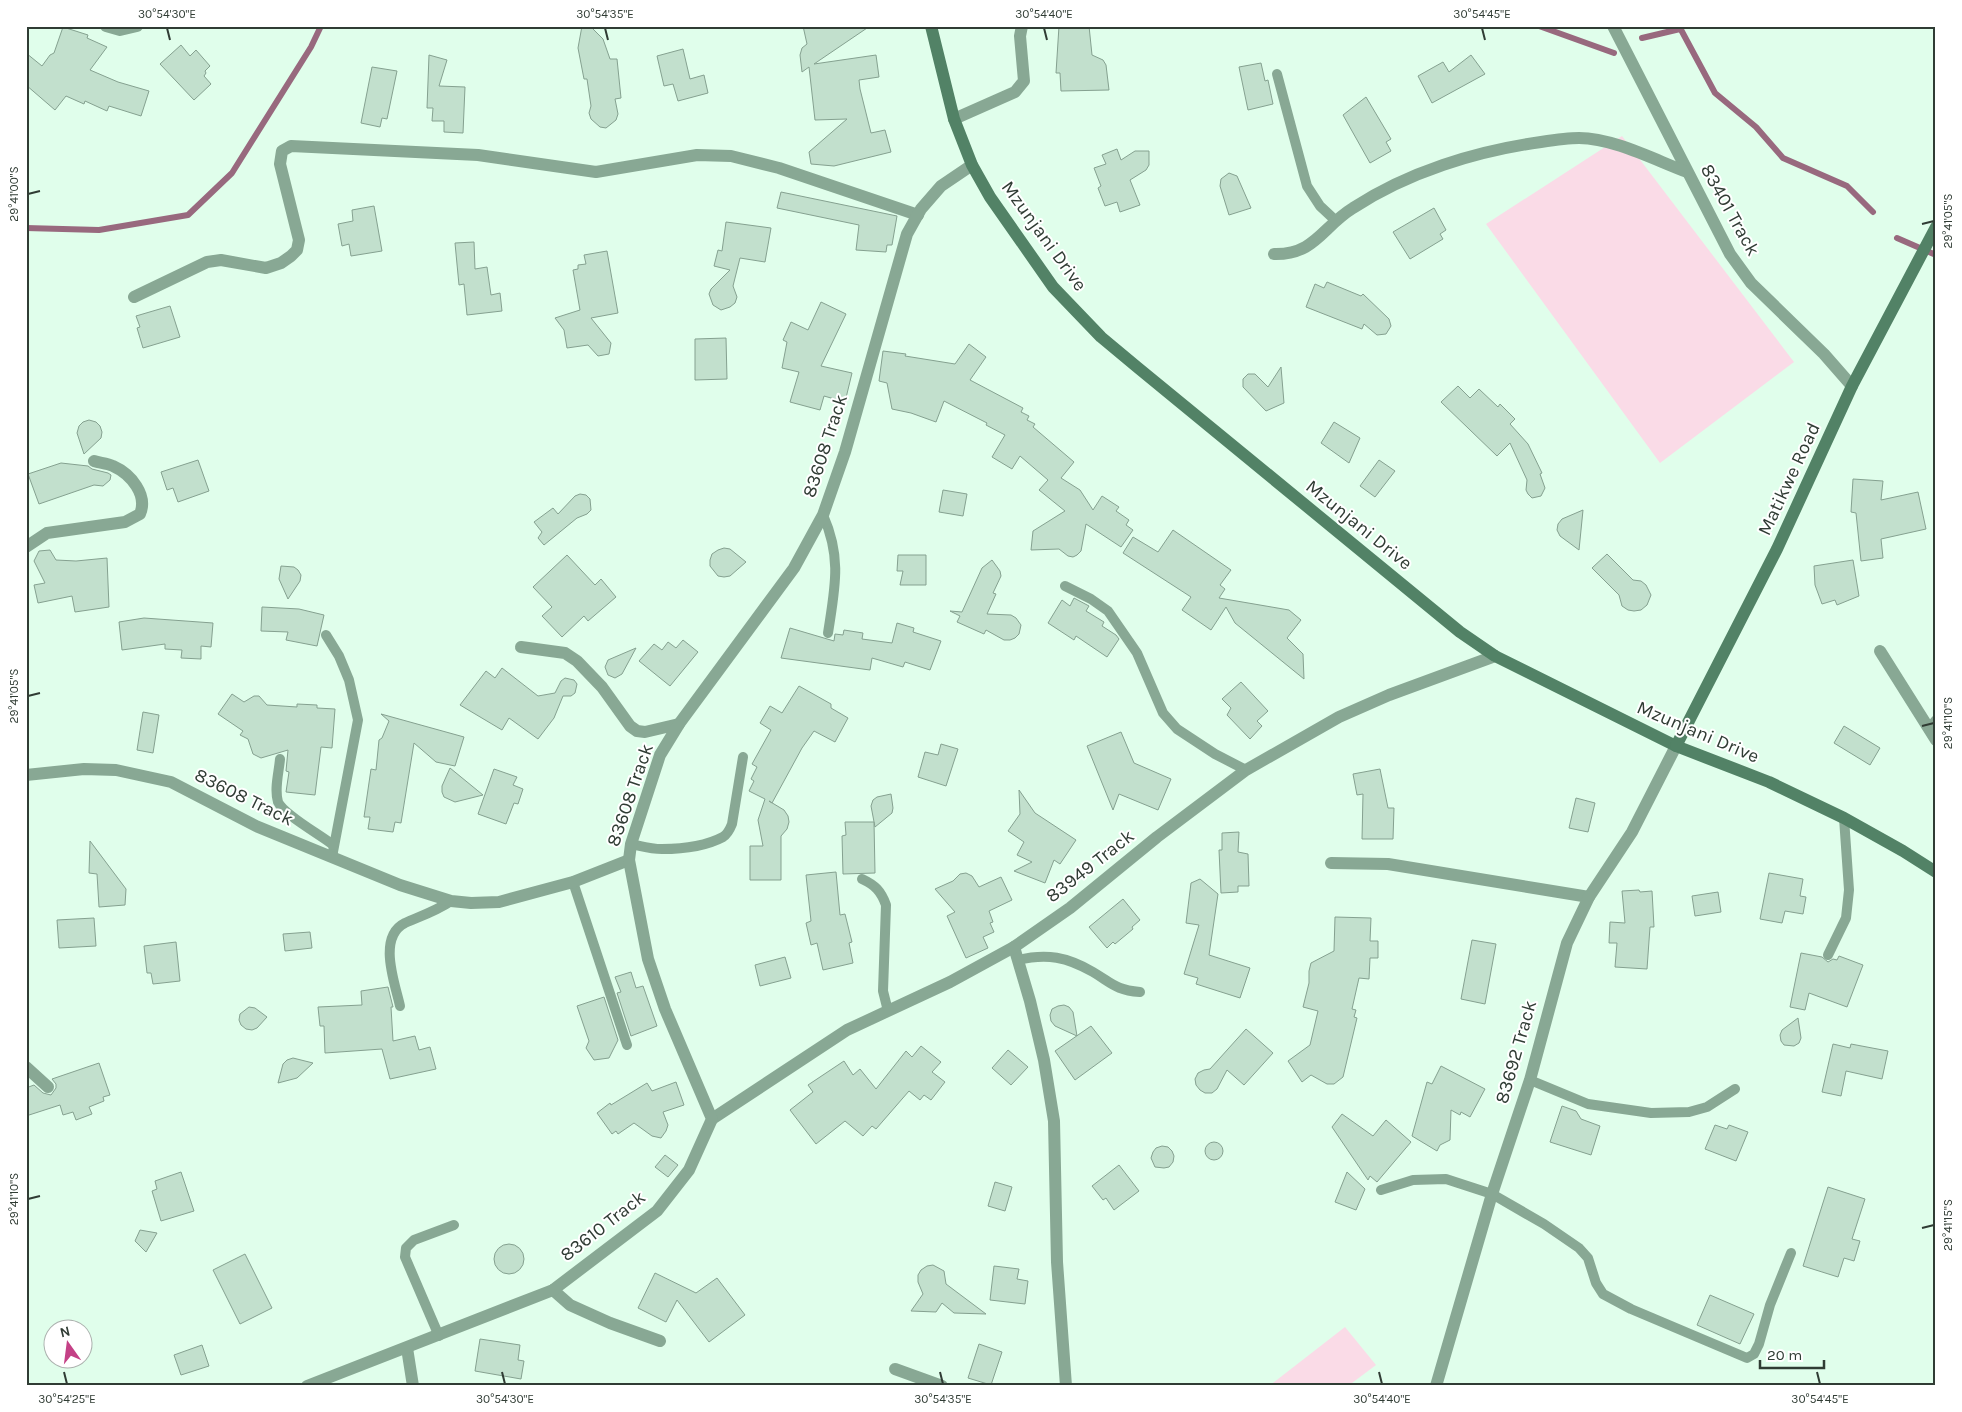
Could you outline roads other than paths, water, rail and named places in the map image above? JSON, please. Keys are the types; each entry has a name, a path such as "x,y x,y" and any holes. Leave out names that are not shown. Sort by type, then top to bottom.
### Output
{"main road":[{"name":"Mzunjani Drive","path":"931,26 954,119 972,165 990,198 1053,287 1101,337 1460,632 1495,656 1676,746 1769,782 1844,818 1936,872"},
{"name":"Matikwe Road","path":"1676,746 1777,550 1852,386 1936,227"}],"street":[{"path":"106,26 120,30 138,26"},
{"path":"954,119 1015,92 1024,81 1020,36 1022,26"},
{"name":"83401 Track","path":"1613,26 1730,254 1752,283 1824,354 1852,386"},
{"path":"1274,254 1289,254 1308,246 1324,233 1335,220 1353,207 1401,182 1434,168 1511,146 1580,138 1606,142 1687,172"},
{"path":"134,298 207,262 221,260 266,268 281,263 291,256 297,250 297,230 280,164 282,151 291,146 478,155 596,172 697,155 731,156 779,168 918,215"},
{"name":"83608 Track","path":"26,775 84,769 116,770 171,782 256,826 333,851 400,885 451,901 471,903 499,902 574,882 629,860 631,844 660,755 679,724 794,568 822,515 845,452 907,234 918,215 941,186 972,165"},
{"path":"26,547 47,533 125,522 140,514 141,497 125,473 112,466 94,461"},
{"path":"521,647 565,654 577,661 602,687 630,726 638,731 646,732 679,724"},
{"path":"1880,651 1932,724 1936,740"},
{"name":"83949 Track","path":"712,1119 847,1030 950,982 1014,947 1070,908 1157,837 1246,770 1340,717 1389,695 1495,656"},
{"name":"83692 Track","path":"1436,1386 1492,1194 1530,1080 1567,943 1589,897 1632,832 1676,746"},
{"path":"629,860 648,959 666,1009 712,1119"},
{"path":"1331,863 1388,864 1589,897"},
{"path":"1014,947 1044,1060 1054,1121 1056,1262 1066,1386"},
{"path":"26,1067 48,1088"},
{"name":"83610 Track","path":"307,1386 553,1290 657,1211 689,1170 712,1119"},
{"path":"553,1290 570,1305 578,1309 660,1341"},
{"path":"407,1348 413,1386"},
{"path":"895,1369 942,1386"}],"lane":[{"path":"1277,74 1307,186 1320,206 1335,220"},
{"path":"822,515 832,535 835,553 835,583 828,633"},
{"path":"1065,586 1091,599 1108,611 1137,653 1163,713 1177,729 1215,754 1246,770"},
{"path":"326,635 339,656 349,680 358,720 333,851"},
{"path":"631,844 660,849 677,848 702,844 723,837 729,832 732,824 743,757"},
{"path":"280,759 277,794 279,803 302,824 319,833 333,851"},
{"path":"1828,955 1846,918 1849,890 1844,818"},
{"path":"862,879 873,884 882,893 886,905 883,991 888,1011"},
{"path":"574,882 627,1045"},
{"path":"400,1006 389,946 393,934 403,924 435,911 451,901"},
{"path":"1018,960 1037,956 1067,960 1094,972 1124,991 1140,992"},
{"path":"1530,1080 1588,1104 1651,1113 1689,1112 1707,1107 1735,1089"},
{"path":"1381,1190 1413,1180 1446,1179 1492,1194 1544,1224 1580,1248 1588,1258 1596,1282 1603,1294 1631,1309 1747,1358 1754,1354 1759,1344 1770,1304 1791,1253"},
{"path":"439,1336 405,1257 406,1248 414,1240 454,1225"}],"waterway":[{"path":"26,228 99,230 188,215 232,173 311,47 321,26"},
{"path":"1539,26 1614,53"},
{"path":"1679,26 1715,93 1756,127 1783,158 1847,186 1873,212"},
{"path":"1642,38 1680,29"},
{"path":"1897,238 1936,255"}]}
